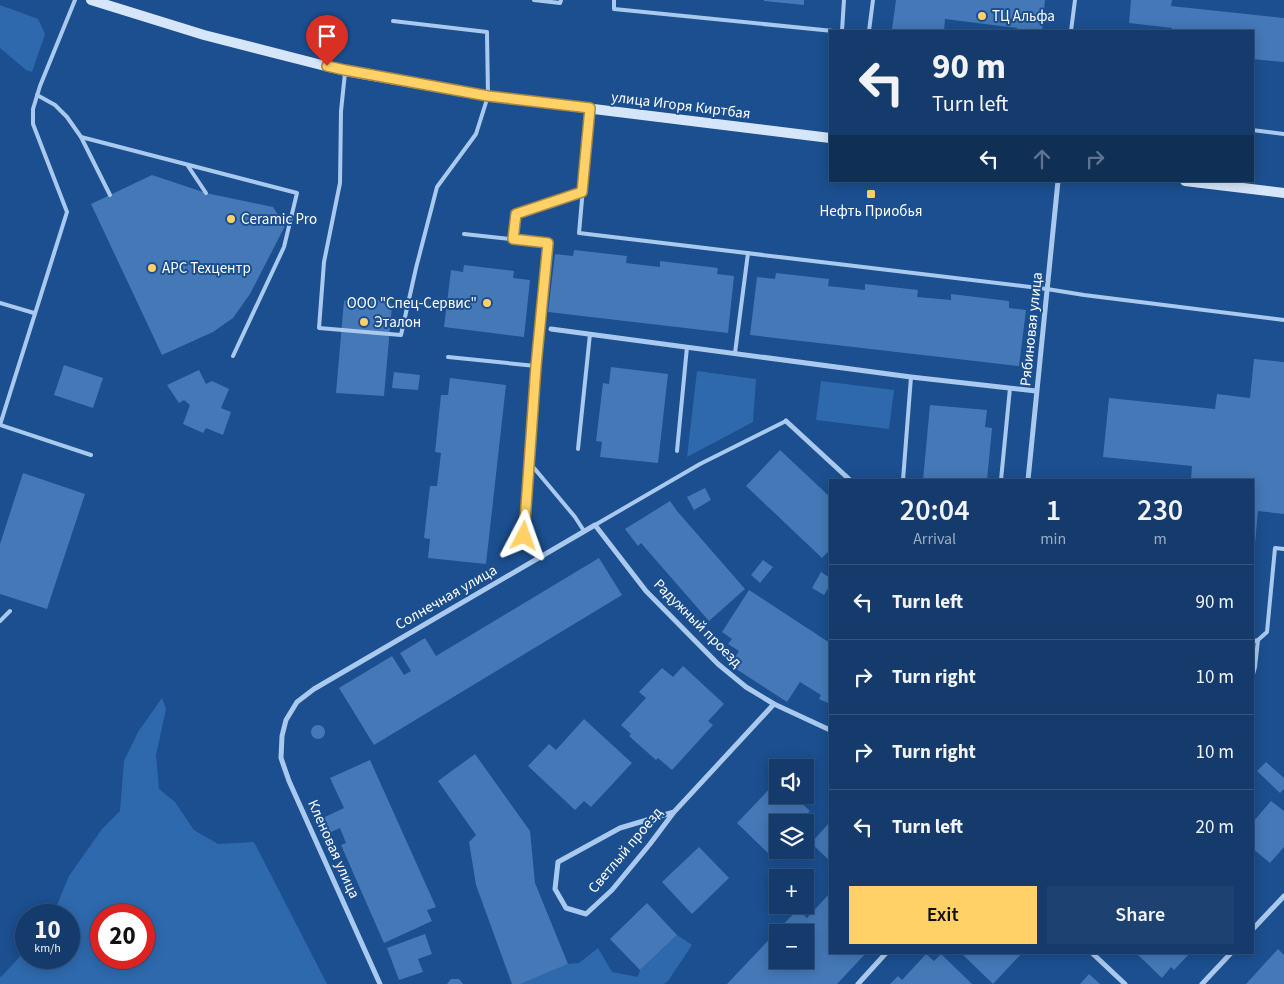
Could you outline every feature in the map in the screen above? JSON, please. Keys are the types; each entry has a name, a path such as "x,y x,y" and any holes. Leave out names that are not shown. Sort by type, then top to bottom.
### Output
{"main road":[{"name":"улица Игоря Киртбая","path":"91,0 204,35 345,70 488,96 829,138"},
{"path":"1193,182 1284,193"}],"street":[{"name":"Рябиновая улица","path":"1028,479 1058,182"},
{"path":"551,329 1036,391"},
{"path":"786,421 849,479"},
{"name":"Солнечная улица","path":"286,720 297,702 314,689 595,524"},
{"name":"Радужный проезд","path":"595,524 646,591 718,664 746,687 774,704 829,730"},
{"name":"Светлый проезд","path":"674,812 620,828 558,862 555,888 566,908 586,914 612,890 674,812 774,704"},
{"name":"Кленовая улица","path":"286,720 282,736 281,758 293,790 380,984"},
{"path":"1254,928 1284,896"},
{"path":"858,984 885,954"},
{"path":"1093,954 1125,984"},
{"path":"1202,984 1230,954"}],"lane":[{"path":"75,0 33,109 33,124 67,212 0,425 91,455"},
{"path":"534,0 560,2 561,0"},
{"path":"614,0 614,9 829,31"},
{"path":"842,30 844,0"},
{"path":"869,30 873,0"},
{"path":"1071,30 1075,0"},
{"path":"345,70 341,111 340,183 324,262 319,328 401,335 437,187 476,134 488,96 487,32 393,21"},
{"path":"37,95 55,105 67,117 81,137 110,195"},
{"path":"590,108 580,233 1047,289 1284,320"},
{"path":"1254,130 1284,134"},
{"path":"81,137 297,193 284,246 233,356"},
{"path":"188,166 206,193"},
{"path":"513,239 516,214 582,192"},
{"path":"464,234 548,243 536,366 524,536"},
{"path":"736,354 748,253"},
{"path":"0,303 34,313"},
{"path":"578,450 590,334"},
{"path":"677,451 687,347"},
{"path":"448,357 536,366"},
{"path":"903,479 912,376"},
{"path":"1001,479 1010,388"},
{"name":"Солнечная улица","path":"595,524 700,464 786,421"},
{"path":"529,462 575,517 584,531"},
{"path":"1254,641 1267,632 1275,548 1284,549"},
{"path":"0,621 10,611"},
{"path":"1254,672 1258,640"}],"shaded area":[{"path":"0,5 38,19 45,34 32,72 26,70 0,48"},
{"path":"697,371 756,379 753,422 687,457"},
{"path":"821,381 894,390 889,429 816,420"},
{"path":"162,698 166,709 156,755 159,789 175,802 194,830 218,844 254,842 327,984 0,984 0,977 15,962 15,969 80,969 80,904 58,904 69,876 102,829 120,811 124,761 138,732"},
{"path":"677,935 692,945 664,984 521,984 568,964 579,963 598,948 612,972 638,977 640,970"}],"building":[{"path":"804,0 804,5 764,1"},
{"name":"ТЦ Альфа","path":"896,0 1045,0 1042,30 1017,30 1017,28 945,19 944,30 892,29"},
{"path":"1131,0 1172,0 1171,6 1284,18 1284,62 1254,59 1254,30 1171,30 1172,28 1129,23"},
{"path":"152,175 206,193 273,207 285,226 250,294 233,318 213,332 162,355 91,204"},
{"path":"574,250 627,256 626,263 660,267 660,261 718,268 717,274 734,276 728,333 548,312 555,254 573,256"},
{"name":"ООО \"Спец-Сервис\"","path":"464,265 514,271 513,278 530,280 524,337 444,327 451,270 463,272"},
{"path":"776,273 829,279 828,286 865,290 865,284 918,290 917,297 951,300 951,294 1009,301 1009,308 1026,310 1019,366 750,335 757,277 775,279"},
{"path":"351,298 387,301 392,305 384,396 336,393 344,301"},
{"path":"1254,359 1284,362 1284,514 1258,511 1254,555 1254,479 1191,479 1192,466 1103,457 1109,398 1215,409 1217,394 1250,398"},
{"path":"64,365 103,378 93,408 54,395"},
{"path":"611,367 668,374 658,463 600,457 602,442 596,441 603,383 609,384"},
{"path":"199,370 206,384 212,381 229,389 221,408 231,412 223,435 206,428 203,433 183,424 190,405 184,400 179,403 167,385"},
{"path":"394,372 420,375 418,390 392,388"},
{"path":"450,378 506,385 486,564 428,558 430,539 424,538 430,486 437,486 441,453 435,452 441,395 448,395"},
{"path":"930,405 987,410 985,427 992,428 987,479 923,479"},
{"path":"780,450 829,496 829,551 822,558 746,486"},
{"path":"23,473 85,494 47,609 0,594 0,544"},
{"path":"705,488 711,500 694,510 687,497"},
{"path":"670,501 745,589 709,621 641,543 638,546 625,529"},
{"path":"599,558 622,595 374,745 339,688 392,656 404,675 411,671 400,653 425,638 436,656"},
{"path":"763,560 773,567 760,583 751,575"},
{"path":"821,572 829,577 829,587 824,595 812,588"},
{"path":"749,590 829,642 829,704 819,699 821,695 800,682 787,702 730,665 739,651 728,644 732,639 722,632"},
{"path":"683,666 724,704 708,721 713,725 672,770 658,758 656,760 629,736 631,734 621,725 646,698 639,692 662,668 673,677"},
{"path":"584,719 632,763 591,807 584,801 575,810 528,766 549,744 556,750"},
{"path":"318,725 323,727 325,732 323,737 318,739 313,737 311,732 313,727"},
{"path":"475,754 530,831 535,883 568,964 521,984 512,984 476,885 469,842 476,835 438,781"},
{"path":"370,760 436,907 427,910 432,921 384,943 341,845 346,843 340,828 329,833 323,818 344,808 330,778"},
{"path":"1266,762 1284,778 1284,789 1280,793 1257,771"},
{"path":"769,789 769,804 802,804 810,811 807,814 769,814 769,854 737,823"},
{"path":"1271,801 1284,811 1284,847 1270,863 1254,850 1254,821"},
{"path":"829,823 829,860 814,846 814,840"},
{"path":"699,847 729,878 692,914 662,882"},
{"path":"829,894 829,954 865,954 837,984 727,984 769,940 769,969 814,969 814,924 784,924 793,914 803,914 807,918 811,914 814,914 814,910"},
{"path":"647,903 677,935 640,970 610,939"},
{"path":"425,934 432,954 418,959 423,972 399,980 387,948"},
{"path":"1278,949 1284,955 1284,984 1246,984"},
{"path":"926,954 934,961 941,954 972,984 890,984 898,976 902,980"},
{"path":"962,954 1021,954 993,984"},
{"path":"1137,954 1189,954 1174,970 1171,967 1162,978"},
{"path":"1089,974 1100,984 1080,984"},
{"path":"451,979 459,979 463,984 447,984"}],"place":[{"name":"ТЦ Альфа","path":"982,16"},
{"name":"Нефть Приобья","path":"871,194"},
{"name":"Ceramic Pro","path":"231,219"},
{"name":"АРС Техцентр","path":"152,268"},
{"name":"ООО \"Спец-Сервис\"","path":"487,303"},
{"name":"Эталон","path":"364,322"}],"route":[{"path":"327,66 488,96 590,108 582,192 516,214 513,239 548,243 536,366 524,536"}]}
